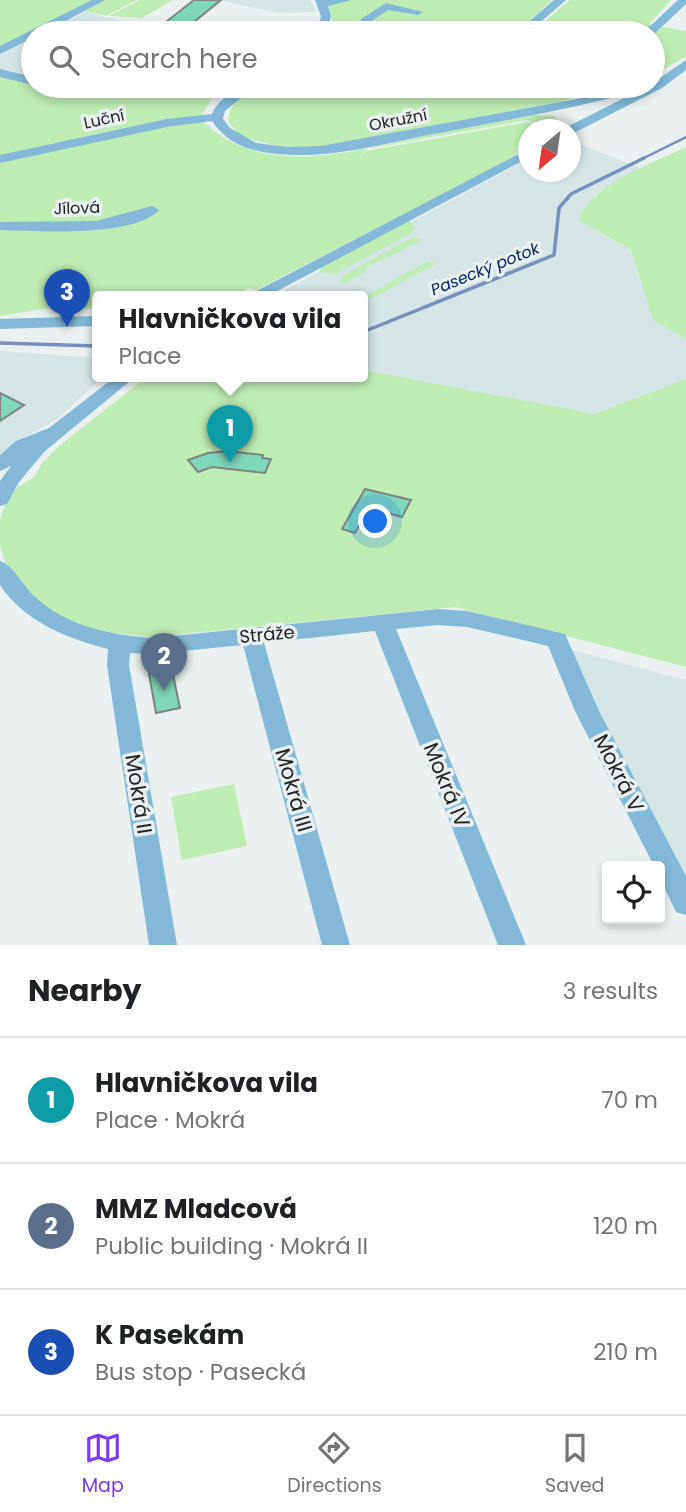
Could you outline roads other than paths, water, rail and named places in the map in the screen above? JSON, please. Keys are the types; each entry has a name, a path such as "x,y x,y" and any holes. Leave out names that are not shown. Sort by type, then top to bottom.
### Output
{"street":[{"path":"59,21 100,0"},
{"path":"325,21 326,16 321,2 346,0"},
{"path":"536,21 561,0"},
{"path":"661,21 684,0"},
{"path":"365,21 386,6 418,12"},
{"path":"0,51 21,40"},
{"path":"665,75 686,65"},
{"path":"665,80 686,65"},
{"path":"0,73 21,78"},
{"path":"217,117 219,110 232,98"},
{"name":"Okružní","path":"217,117 226,133 243,142 273,150 313,152 591,98"},
{"path":"581,125 633,98"},
{"path":"558,106 584,114 587,119 584,124"},
{"path":"558,106 563,119"},
{"name":"Luční","path":"0,159 167,123 217,117"},
{"path":"264,291 518,158"},
{"name":"Jílová","path":"0,226 92,227 122,222 152,209"},
{"path":"0,324 92,321"},
{"path":"0,499 16,471 66,424 120,382"},
{"path":"0,465 23,445 66,424"},
{"name":"Stráže","path":"0,568 19,595 50,619 87,635 120,644 153,646 452,617 558,640"},
{"name":"Mokrá IV","path":"383,624 512,945"},
{"name":"Mokrá III","path":"251,635 336,945"},
{"name":"Mokrá V","path":"558,640 587,711 686,903"},
{"name":"Mokrá II","path":"120,644 118,665 163,945"}],"waterway":[{"name":"Pasecký potok","path":"644,158 686,137"},
{"name":"Pasecký potok","path":"368,330 554,255 559,208 571,194 644,158"},
{"name":"Pasecký potok","path":"640,160 644,158"},
{"name":"Pasecký potok","path":"0,343 92,346"}],"place":[{"name":"K Pasekám","path":"67,327"},
{"name":"Hlavničkova vila","path":"230,463"},
{"name":"MMZ Mladcová","path":"164,691"}]}
